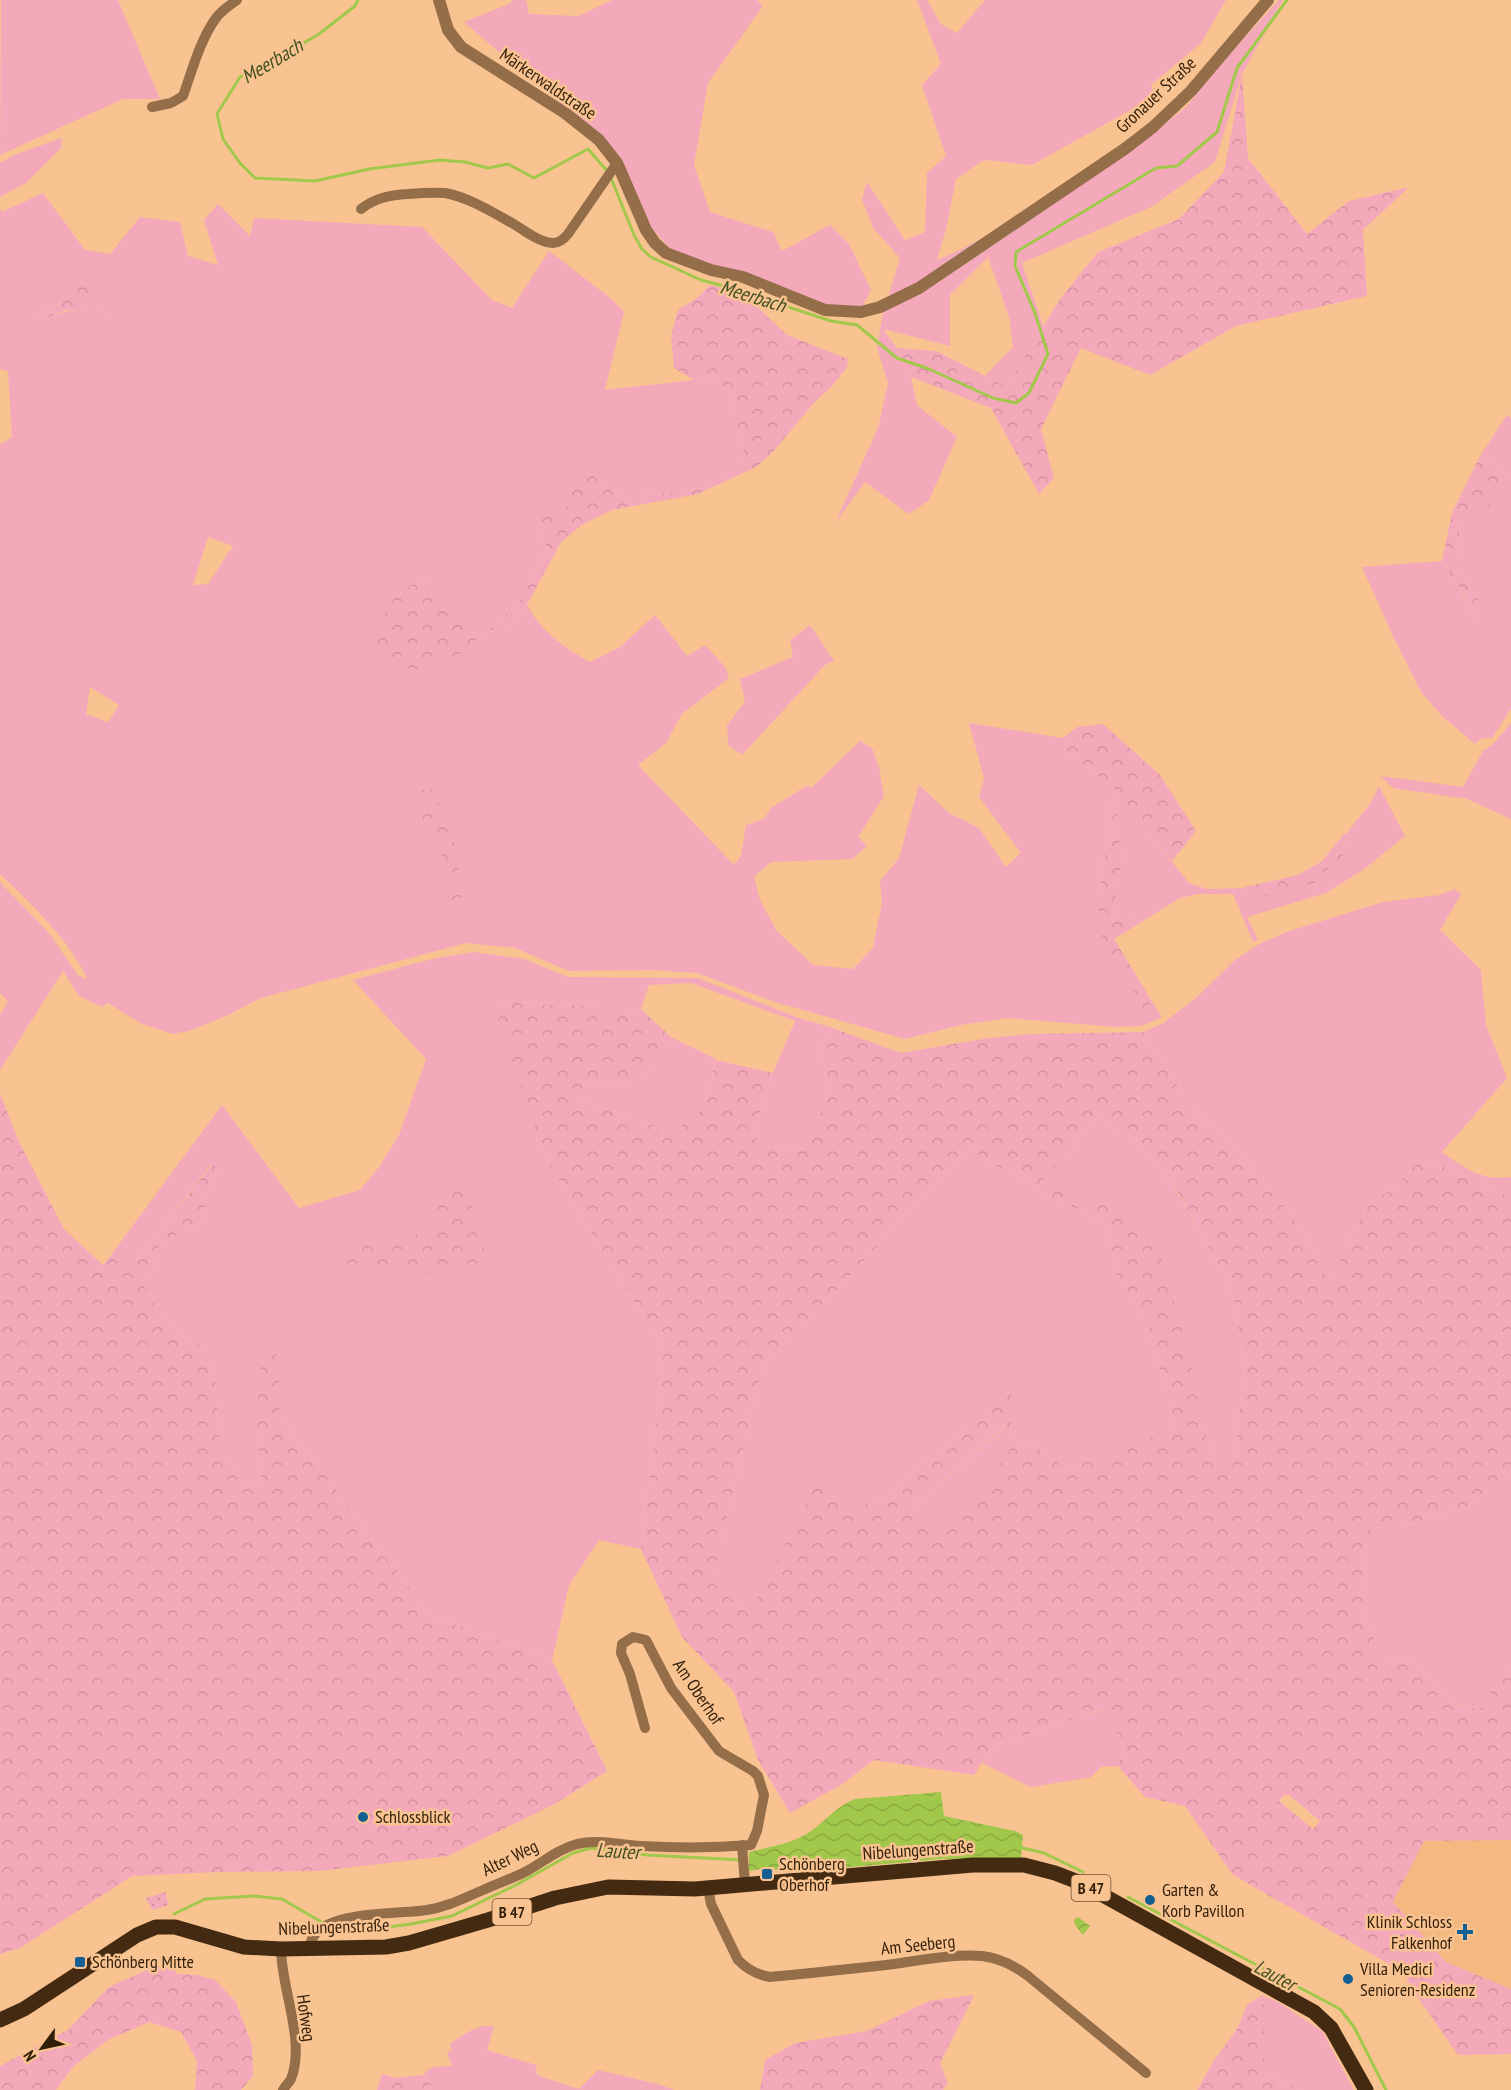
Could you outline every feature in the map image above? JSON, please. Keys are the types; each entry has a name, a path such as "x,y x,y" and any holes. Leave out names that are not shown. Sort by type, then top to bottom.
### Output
{"main road":[{"name":"Nibelungenstraße","path":"0,2020 24,2009 137,1935 156,1927 190,1931 244,1947 281,1949 386,1947 409,1943 555,1898 608,1887 708,1888 745,1879 973,1865 1024,1865 1081,1883 1155,1922 1324,2019 1332,2028 1366,2090"}],"street":[{"path":"152,107 171,103 183,96 197,56 216,17 237,0"},
{"name":"Märkerwaldstraße","path":"439,0 448,30 461,47 565,113 599,140 612,169 655,243 666,253 678,259 711,270"},
{"name":"Gronauer Straße","path":"711,270 743,277 825,310 861,312 880,307 919,288 1153,128 1191,92 1268,0"},
{"path":"361,209 373,200 399,194 431,192 459,197 542,239 558,243 568,234 612,169"},
{"name":"Am Oberhof","path":"645,1728 630,1674 621,1653 622,1644 633,1637 646,1640 671,1688 719,1751 758,1776 764,1796 761,1814 751,1845 743,1847"},
{"name":"Alter Weg","path":"310,1948 312,1936 320,1927 332,1921 441,1908 524,1873 556,1853 576,1844 600,1841 640,1846 743,1847"},
{"path":"743,1847 745,1879"},
{"name":"Am Seeberg","path":"708,1888 711,1904 738,1960 759,1975 770,1977 836,1971 947,1957 982,1956 994,1959 1023,1972 1146,2073"},
{"name":"Hofweg","path":"281,1949 281,1965 294,2040 295,2059 291,2080 283,2090"}],"shaded area":[{"name":"Klinik Schloss Falkenhof","path":"1424,1840 1511,1840 1511,1989 1446,1962 1393,1902"}],"green space":[{"path":"1,0 118,0 160,99 123,99 0,155"},
{"path":"511,0 526,0 529,14 578,16 612,0 757,0 763,6 708,83 694,165 710,212 773,232 782,251 830,225 849,244 871,290 862,307 828,306 680,260 645,220 618,154 464,22 511,3"},
{"path":"917,0 927,0 941,24 957,33 985,0 1226,0 1201,43 1151,85 1154,97 1032,165 984,160 956,179 937,260 964,248 1080,185 1129,153 1186,107 1227,57 1279,0 1283,0 1242,74 1215,162 1151,207 1022,263 1044,328 1007,387 985,376 1013,347 1009,317 988,257 950,295 950,346 883,329 897,348 911,377 917,405 957,437 929,500 909,514 865,482 835,523 878,428 888,383 877,348 882,318 900,258 873,228 862,199 867,182 905,240 925,232 927,173 946,156 922,85 941,64"},
{"path":"1242,74 1248,158 1307,234 1349,201 1409,187 1363,230 1367,296 1236,326 1150,375 1081,348 1041,429 1054,478 1039,494 991,408 911,377 897,348 936,351 1007,387 1060,299 1098,252 1179,219 1224,172"},
{"path":"61,138 62,147 26,183 0,197 0,163 14,155"},
{"path":"43,193 85,250 110,254 140,217 180,222 188,256 218,265 204,220 218,204 250,236 254,218 422,227 492,300 512,308 549,251 613,300 624,312 605,390 717,379 732,394 737,424 744,442 743,455 724,477 697,490 625,497 591,475 568,505 538,529 547,548 523,597 479,638 500,633 527,605 539,623 554,638 590,662 620,647 655,615 687,656 705,645 726,668 729,678 682,714 666,743 638,765 734,865 741,856 746,825 764,819 771,808 808,785 811,788 860,741 872,748 879,767 884,796 858,837 867,846 852,859 771,862 754,877 760,900 776,930 813,965 853,969 873,948 882,902 880,881 899,858 919,785 949,813 979,828 1006,867 1021,853 979,797 984,778 969,723 1063,738 1063,748 1114,789 1099,894 1099,930 1145,1008 1153,1003 1162,1017 1141,1026 1116,1027 1008,1018 961,1025 905,1039 775,1002 697,973 650,970 569,971 515,948 466,943 261,998 226,1016 189,1031 173,1034 142,1024 108,1003 102,1007 79,996 63,971 0,1070 0,1015 8,1002 0,993 0,882 49,933 78,975 88,980 71,950 37,910 0,874 0,445 12,437 8,371 0,369 0,209 2,212","holes":["88,302 108,316 74,311 59,313 40,320 35,316 62,303","208,537 233,546 208,584 193,585","423,576 427,586 390,601","90,687 119,705 108,722 86,714"]},
{"path":"78,271 91,277 88,302 108,316 98,322 85,311 66,310 40,320 35,316 62,303"},
{"path":"710,285 735,292 753,303 787,335 848,359 847,367 833,385 815,402 771,454 756,467 698,494 612,510 583,524 561,542 527,605 500,633 485,639 479,638 523,597 547,548 538,529 540,520 568,505 560,491 568,483 591,475 625,497 697,490 724,477 743,455 744,442 737,424 732,394 717,379 694,380 674,368 671,336 678,310 696,299"},
{"path":"1507,415 1511,418 1511,709 1493,737 1480,739 1475,744 1443,717 1421,692 1362,567 1442,561 1479,625 1489,621 1458,563 1459,532 1464,519 1509,475 1480,456"},
{"path":"1480,456 1509,475 1483,515 1464,519 1459,532 1458,563 1490,622 1479,625 1465,597 1442,561 1452,513"},
{"path":"423,576 427,587 479,638 447,665 411,670 372,643 390,601"},
{"path":"810,625 834,661 826,664 742,755 728,745 727,725 745,702 740,679 793,657 790,640"},
{"path":"1511,723 1511,819 1467,799 1393,788 1381,776 1463,787 1483,751 1492,745"},
{"path":"1103,724 1160,775 1196,831 1172,861 1120,798 1115,828 1123,853 1112,917 1131,914 1140,923 1114,939 1153,1003 1144,1008 1108,950 1099,930 1099,894 1114,789 1063,748 1063,738 1077,727"},
{"path":"1379,786 1405,836 1363,870 1326,893 1247,917 1258,940 1253,942 1233,894 1199,894 1180,898 1140,923 1131,914 1112,918 1123,853 1115,828 1120,797 1189,883 1207,889 1241,888 1249,900 1347,851 1346,834 1372,801"},
{"path":"422,790 435,790 457,853 462,909 451,909 445,860 420,823"},
{"path":"1346,834 1347,851 1313,884 1249,900 1241,888 1298,875 1322,861"},
{"path":"1455,889 1461,894 1440,930 1481,970 1486,1025 1507,1078 1442,1152 1466,1168 1482,1175 1511,1177 1511,1196 1471,1182 1434,1161 1418,1163 1391,1190 1371,1202 1350,1237 1332,1280 1326,1278 1304,1231 1236,1149 1195,1112 1143,1032 1162,1024 1197,997 1235,960 1259,944 1289,931 1383,902 1439,895"},
{"path":"474,952 525,959 568,977 698,978 796,1017 830,1027 821,1044 829,1095 805,1150 770,1147 752,1136 773,1073 795,1021 691,983 649,985 641,1009 493,1002 547,1161 664,1350 641,1549 599,1540 569,1585 552,1660 431,1616 279,1414 279,1358 256,1419 262,1485 239,1480 219,1436 213,1354 162,1318 142,1282 160,1260 154,1251 159,1246 202,1222 207,1195 217,1171 212,1163 134,1264 127,1269 111,1255 222,1105 299,1208 360,1190 379,1167 399,1135 426,1059 353,980 436,958"},
{"path":"492,1002 641,1009 671,1037 640,1084 587,1083 575,1099 654,1126 668,1138 691,1117 704,1109 716,1060 773,1073 752,1136 770,1147 804,1150 829,1095 821,1044 830,1027 901,1053 988,1038 1033,1034 1143,1032 1195,1112 1236,1149 1304,1231 1326,1277 1332,1280 1350,1237 1371,1202 1391,1190 1418,1163 1434,1161 1471,1182 1511,1196 1511,1471 1467,1507 1407,1525 1372,1528 1363,1554 1367,1599 1364,1615 1379,1652 1389,1660 1408,1658 1444,1695 1465,1709 1482,1708 1505,1668 1511,1666 1511,1840 1424,1841 1393,1902 1446,1962 1511,1989 1511,2054 1458,2055 1414,1992 1403,1972 1233,1875 1185,1806 1145,1797 1118,1766 1123,1747 1106,1708 992,1746 974,1775 874,1760 841,1785 790,1813 758,1760 734,1692 682,1637 641,1549 664,1350 547,1161","holes":["1101,1117 1144,1149 1180,1195 1231,1288 1245,1368 1233,1466 1216,1466 1204,1430 1190,1359 1158,1247 1118,1210 1040,1183","968,1149 1044,1193 1107,1224 1117,1278 1147,1322 1175,1429 1067,1469 1037,1448 1012,1437 1011,1391 881,1499 845,1512 820,1475 749,1615 712,1582 761,1371","1006,1425 1009,1439 1016,1442 941,1538 911,1509","1289,1795 1320,1821 1313,1829 1279,1801 1283,1796"]},
{"path":"671,1037 716,1059 704,1110 691,1117 668,1138 654,1126 575,1099 587,1083 640,1084"},
{"path":"0,1093 19,1142 64,1229 103,1265 111,1255 126,1268 134,1264 213,1163 217,1170 207,1195 202,1222 170,1238 154,1251 160,1260 142,1282 162,1318 213,1354 219,1435 239,1480 262,1485 256,1419 264,1342 279,1358 279,1414 431,1616 552,1660 607,1771 555,1804 448,1856 319,1871 132,1876 20,1948 0,1954"},
{"path":"1101,1117 1144,1149 1180,1196 1231,1288 1245,1368 1233,1466 1216,1466 1204,1430 1157,1247 1040,1183"},
{"path":"968,1149 1044,1193 1107,1224 1117,1278 1147,1322 1175,1430 1067,1469 1037,1448 1012,1437 1010,1392 881,1499 845,1513 820,1476 750,1616 712,1582 761,1371"},
{"path":"467,1183 489,1270 419,1274 345,1265 355,1245 408,1239 432,1223 437,1184"},
{"path":"1007,1425 1009,1439 1017,1442 942,1539 910,1510"},
{"path":"1511,1471 1511,1666 1505,1668 1482,1709 1466,1709 1444,1695 1408,1658 1389,1660 1379,1652 1364,1615 1367,1599 1363,1554 1372,1528 1407,1525 1467,1507"},
{"path":"1107,1708 1123,1747 1118,1766 1101,1767 1091,1777 1031,1787 982,1763 992,1746"},
{"path":"165,1892 169,1905 152,1910 146,1898"},
{"path":"171,1964 177,1974 197,1975 215,1980 236,2002 252,2045 253,2076 241,2090 195,2090 197,2061 181,2032 149,2022 108,2040 74,2066 56,2090 0,2090 0,2066 68,2030 109,1987 147,1970"},
{"path":"974,1995 940,2063 948,2083 943,2090 760,2090 765,2060 795,2043 867,2031 929,2001"},
{"path":"1262,1995 1278,2002 1322,2031 1354,2090 1302,2090 1264,2075"},
{"path":"1262,1995 1264,2075 1302,2090 1197,2090 1215,2059 1237,2029 1247,2005"},
{"path":"482,2026 494,2026 487,2050 536,2065 537,2075 579,2089 598,2070 674,2090 429,2090 432,2083 423,2075 432,2067 452,2066 447,2052 452,2051 450,2044"},
{"path":"382,2074 397,2078 423,2075 432,2083 429,2090 377,2090"}],"water":[{"path":"941,1792 944,1816 1015,1831 1023,1835 1021,1858 943,1859 795,1872 775,1870 774,1867 749,1871 749,1852 802,1837 842,1806 855,1799"},
{"path":"1078,1917 1090,1926 1083,1935 1075,1925 1074,1920"}],"waterway":[{"name":"Meerbach","path":"358,0 355,6 319,34 240,77 217,114 223,139 240,163 255,178 315,181 369,169 440,160 465,162 488,168 508,164 534,178 588,149 608,172"},
{"name":"Meerbach","path":"611,178 634,235 642,249 651,257 701,280 831,321 857,325 897,358 929,369 993,398 1016,403 1029,393 1048,354 1035,313 1015,266 1016,252 1156,168 1177,166 1217,132 1237,68 1287,0"},
{"name":"Lauter","path":"1018,1847 1044,1853 1083,1872"},
{"name":"Lauter","path":"331,1928 364,1930 452,1916 516,1885 573,1853 591,1848 647,1855 742,1860"},
{"name":"Lauter","path":"174,1914 205,1899 254,1896 282,1899 323,1923"},
{"name":"Lauter","path":"1128,1897 1340,2009 1354,2027 1386,2090"}],"place":[{"name":"Schlossblick","path":"363,1817"},
{"name":"Schönberg Oberhof","path":"767,1874"},
{"name":"Garten & Korb Pavillon","path":"1150,1900"},
{"name":"Klinik Schloss Falkenhof","path":"1465,1932"},
{"name":"Schönberg Mitte","path":"80,1962"},
{"name":"Villa Medici Senioren-Residenz","path":"1348,1979"}]}
